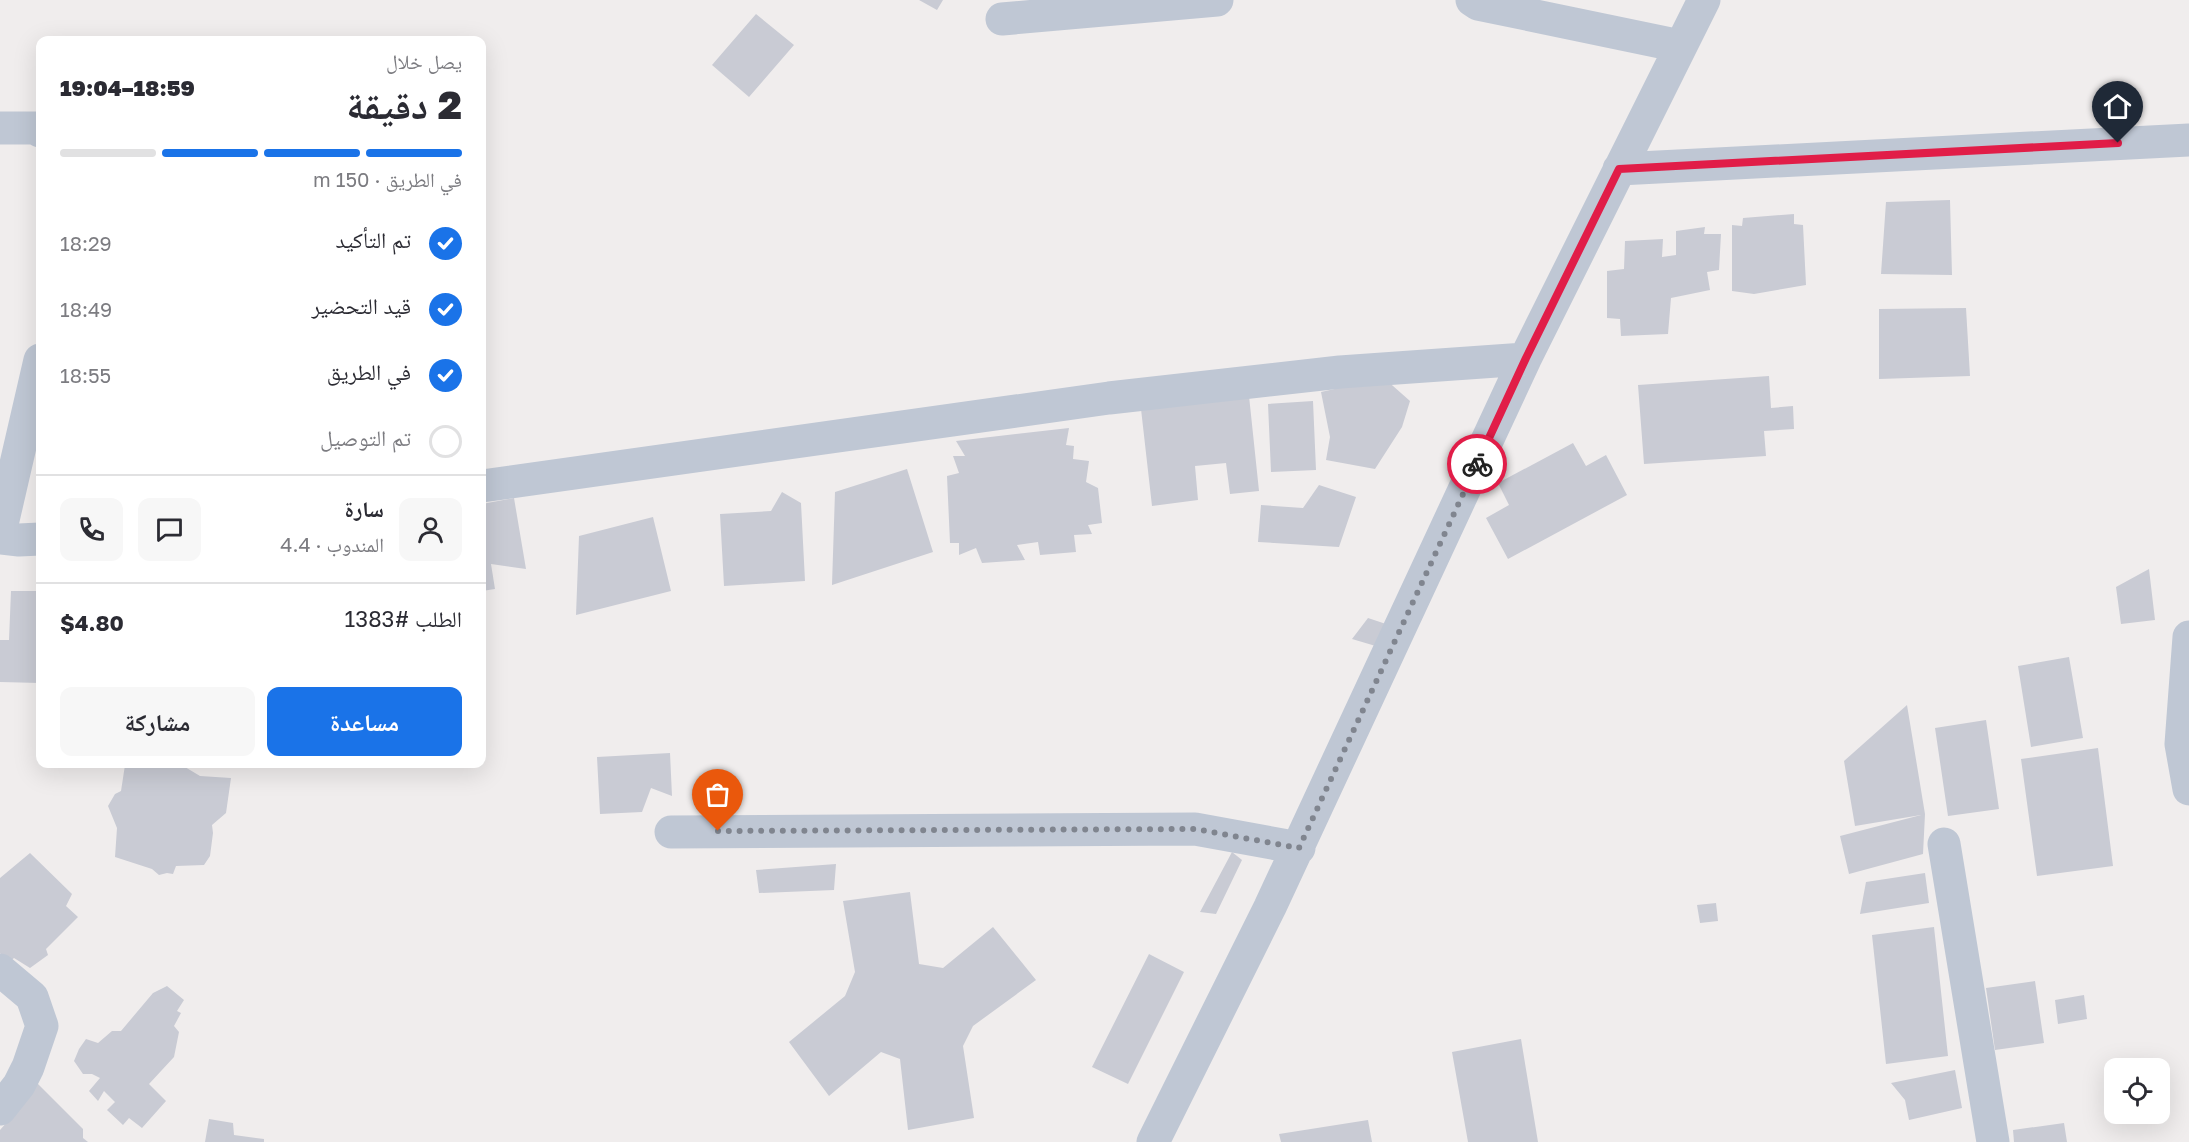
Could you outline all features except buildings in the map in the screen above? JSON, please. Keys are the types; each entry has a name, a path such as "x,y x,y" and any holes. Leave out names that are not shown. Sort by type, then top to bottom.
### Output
{"street":[{"path":"1002,19 1217,0"},
{"path":"1472,0 1478,4 1680,46"},
{"path":"1153,1142 1299,848 1526,358 1704,0"},
{"path":"0,128 36,128"},
{"path":"1619,169 2189,140"},
{"path":"486,485 1110,398 1340,372 1526,358"},
{"path":"0,533 36,377"},
{"path":"0,538 36,539"},
{"path":"2189,637 2181,744 2189,789"},
{"path":"671,832 1195,829 1299,848"},
{"path":"1944,844 1994,1142"},
{"path":"0,970 33,997 42,1026 28,1067 19,1085 0,1109"}],"way so far":[{"path":"718,831 1195,829 1299,848 1477,464"}],"route":[{"path":"1477,464 1526,358 1619,169 2118,143"}]}
